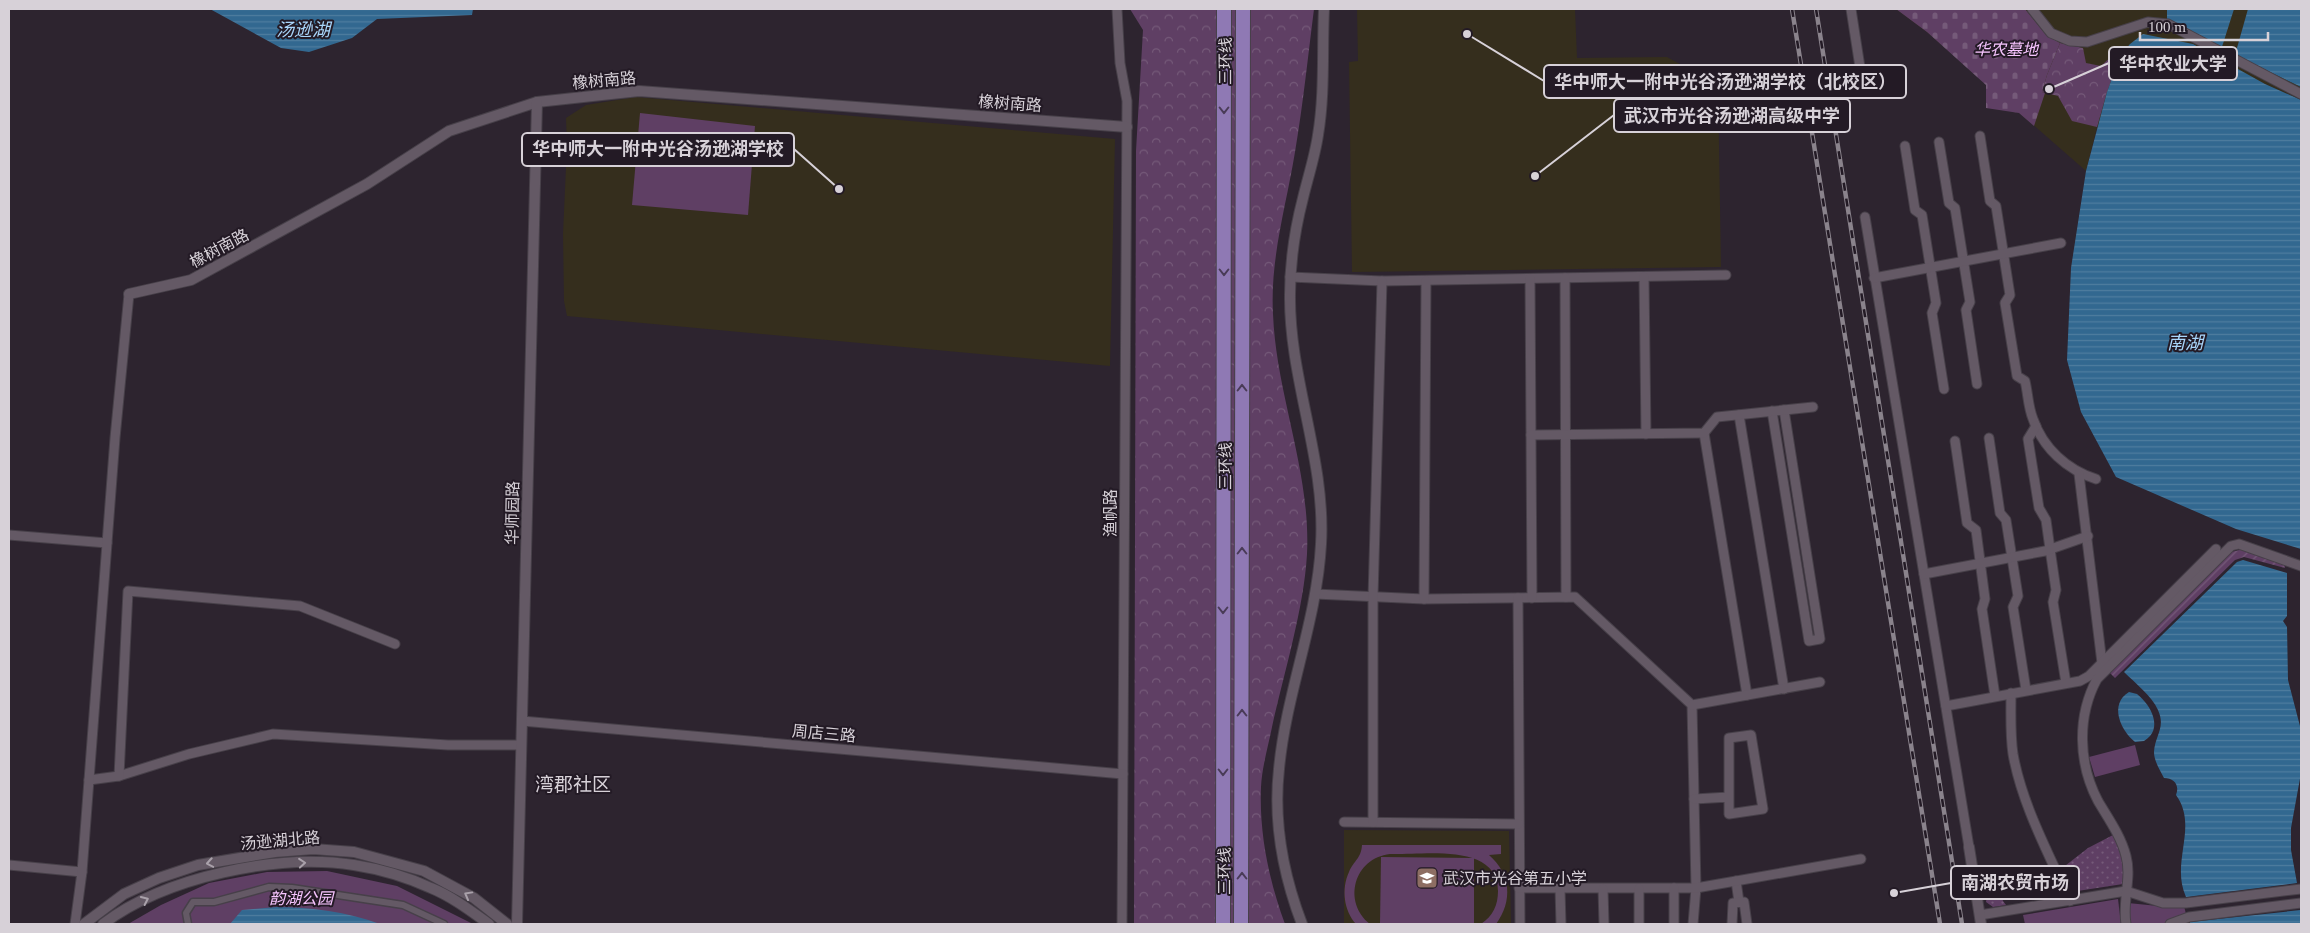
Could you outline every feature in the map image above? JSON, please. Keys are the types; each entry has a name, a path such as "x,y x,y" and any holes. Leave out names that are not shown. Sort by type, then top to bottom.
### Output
{"highway":[{"name":"三环线","path":"1223,924 1224,9"},
{"name":"三环线","path":"1242,924 1243,9"}],"street":[{"name":"渔帆路","path":"1117,9 1120,63 1127,102 1122,924"},
{"path":"1302,924 1283,863 1278,830 1277,791 1281,750 1315,594 1321,546 1321,503 1294,350 1290,314 1290,277 1302,200 1313,164 1320,125 1324,9"},
{"path":"1851,9 1862,80"},
{"path":"2032,9 2051,33 2070,40 2087,42 2148,22 2168,24 2301,94"},
{"name":"橡树南路","path":"129,294 191,280 367,184 449,131 537,102 639,91 1127,127"},
{"name":"华师园路","path":"517,924 537,102"},
{"path":"1980,136 1990,201 1996,206 2010,295 2005,303 2017,376 2025,380 2032,418 2042,439 2079,474 2096,479"},
{"path":"1939,142 1949,204 1954,208 1970,302 1966,310 1977,384"},
{"path":"1905,146 1915,210 1922,215 1931,267 1936,303 1932,313 1944,389"},
{"path":"1865,217 1981,920 2070,900 2126,891 2163,903 2186,903 2301,889"},
{"path":"1874,278 2061,243"},
{"path":"1290,277 1426,281 1726,275"},
{"path":"1644,277 1646,434"},
{"path":"1565,278 1566,598"},
{"path":"1530,279 1532,598"},
{"path":"1374,822 1373,597 1382,281"},
{"path":"1424,599 1426,281"},
{"path":"75,924 82,872 107,543 129,294"},
{"path":"1747,695 1704,433 1717,417 1813,406"},
{"path":"1772,411 1809,641 1820,639 1784,410"},
{"path":"1739,415 1784,689"},
{"path":"2036,426 2028,439 2039,508 2046,520 2056,590 2053,602 2066,683"},
{"path":"1531,435 1704,433"},
{"path":"1989,438 2000,513 2006,520 2018,596 2013,607 2026,690"},
{"path":"1955,441 1967,523 1976,530 1985,599 1982,609 1995,696"},
{"path":"2079,474 2102,663"},
{"path":"1788,512 1800,510"},
{"path":"9,536 107,543"},
{"path":"1924,574 2050,549 2088,536"},
{"path":"2126,924 2124,903 2128,871 2126,857 2121,842 2097,798 2088,775 2083,754 2085,711 2091,691 2097,679 2231,546 2238,544 2301,566"},
{"path":"1946,706 2066,683 2090,676 2216,549"},
{"path":"119,776 128,591 300,606 395,644"},
{"path":"1315,594 1424,599 1576,597 1692,705 1696,888 1693,924"},
{"path":"1518,598 1520,924"},
{"path":"1692,705 1820,682"},
{"path":"2011,693 2012,738 2020,778 2038,830 2070,900"},
{"name":"周店三路","path":"522,721 1123,774"},
{"path":"89,780 119,776 189,754 274,734 448,745 521,745"},
{"path":"1752,735 1763,809 1729,814 1729,797 1728,738 1752,735"},
{"path":"1694,799 1729,797"},
{"path":"1344,822 1518,824"},
{"name":"汤逊湖北路","path":"84,924 124,894 159,878 198,865 275,852 313,849 354,852 424,871 474,898 507,924"},
{"path":"1520,888 1696,888 1861,859"},
{"name":"汤逊湖北路","path":"103,924 130,907 168,889 203,878 238,870 310,862 354,865 394,874 432,888 489,924"},
{"path":"9,865 82,872"},
{"path":"1736,881 1739,902"},
{"path":"188,924 186,913 193,902 214,902 269,887 304,889 403,906 444,924"},
{"path":"1674,888 1674,924"},
{"path":"1560,889 1560,924"},
{"path":"1603,889 1604,924"},
{"path":"1639,889 1639,924"},
{"path":"1732,924 1733,903 1739,902 1744,902 1747,924"},
{"path":"2170,924 2189,917 2301,903"}],"shaded area":[{"path":"1357,9 1575,9 1577,58 1667,57 1718,85 1721,267 1352,272 1349,62 1358,61"},
{"path":"1896,9 2301,9 2301,100 2265,84 2097,127 2086,171 1927,32"},
{"path":"636,97 1115,139 1110,366 567,316 564,301 563,234 567,145 566,118 586,105"},
{"name":"武汉市光谷第五小学","path":"1344,830 1509,831 1511,924 1344,924"}],"green space":[{"path":"1130,9 1314,9 1298,134 1276,253 1273,293 1275,344 1299,463 1307,523 1307,554 1302,596 1265,757 1261,787 1263,839 1266,857 1274,891 1285,924 1134,924 1136,151 1143,30"},
{"name":"华农墓地","path":"1896,9 2025,9 2046,35 2060,43 2047,75 2042,92 2045,93 2034,126 2019,113 1986,108 1986,85 1927,32"},
{"path":"2060,43 2083,48 2086,63 2101,66 2114,54 2120,56 2097,127 2072,121 2058,96 2042,92"},
{"path":"640,113 755,126 748,215 632,205"},
{"path":"2244,549 2284,563 2285,568 2244,557 2235,560 2115,678 2110,673 2231,552"},
{"path":"2135,745 2140,765 2095,777 2089,757"},
{"path":"2113,835 2123,858 2123,884 2071,892 2061,869 2088,848"},
{"path":"1362,845 1501,845 1501,854 1489,855 1502,871 1507,888 1505,906 1501,915 1496,924 1481,924 1492,914 1498,896 1495,875 1486,865 1473,858 1456,854 1390,854 1378,857 1360,872 1356,882 1356,904 1361,915 1370,924 1356,924 1346,906 1345,885 1351,868 1359,857"},
{"path":"1381,857 1474,858 1474,924 1380,924"},
{"path":"1991,868 2006,905 1993,907 1986,902"},
{"name":"韵湖公园","path":"327,871 397,886 473,924 128,924 161,905 209,883 267,872"},
{"path":"2118,899 2121,924 2025,924 2023,915"},
{"path":"2128,903 2184,906 2186,914 2163,924 2131,924"}],"water":[{"name":"汤逊湖","path":"210,9 473,9 472,15 377,19 352,38 309,52 281,48"},
{"path":"2167,9 2234,9 2221,50 2167,20"},
{"path":"2248,9 2301,9 2301,87 2235,55"},
{"name":"南湖","path":"2143,34 2193,44 2265,84 2301,100 2301,549 2236,529 2116,477 2081,412 2067,360 2071,268 2086,171 2107,92 2120,56 2130,44"},
{"path":"2243,560 2287,573 2287,616 2283,621 2287,627 2288,680 2301,730 2301,773 2291,828 2291,850 2297,883 2186,897 2181,871 2185,820 2182,807 2176,795 2177,785 2171,779 2164,778 2154,755 2161,727 2160,716 2152,700 2124,672 2237,562"},
{"path":"2129,692 2137,694 2147,704 2153,717 2153,730 2144,741 2135,742 2121,724 2118,710 2119,703"},
{"path":"276,907 329,911 355,916 380,924 230,924 242,910"},
{"path":"2301,910 2301,924 2190,924 2190,922"}],"railway":[{"path":"1792,9 1940,924"},
{"path":"1816,9 1962,924"}],"place":[{"name":"华中师大一附中光谷汤逊湖学校（北校区）","path":"1467,34"},
{"name":"华中农业大学","path":"2049,89"},
{"name":"武汉市光谷汤逊湖高级中学","path":"1535,176"},
{"name":"华中师大一附中光谷汤逊湖学校","path":"839,189"},
{"name":"武汉市光谷第五小学","path":"1427,878"},
{"name":"南湖农贸市场","path":"1894,893"}],"district":[{"name":"湾郡社区","path":"573,784"}]}
